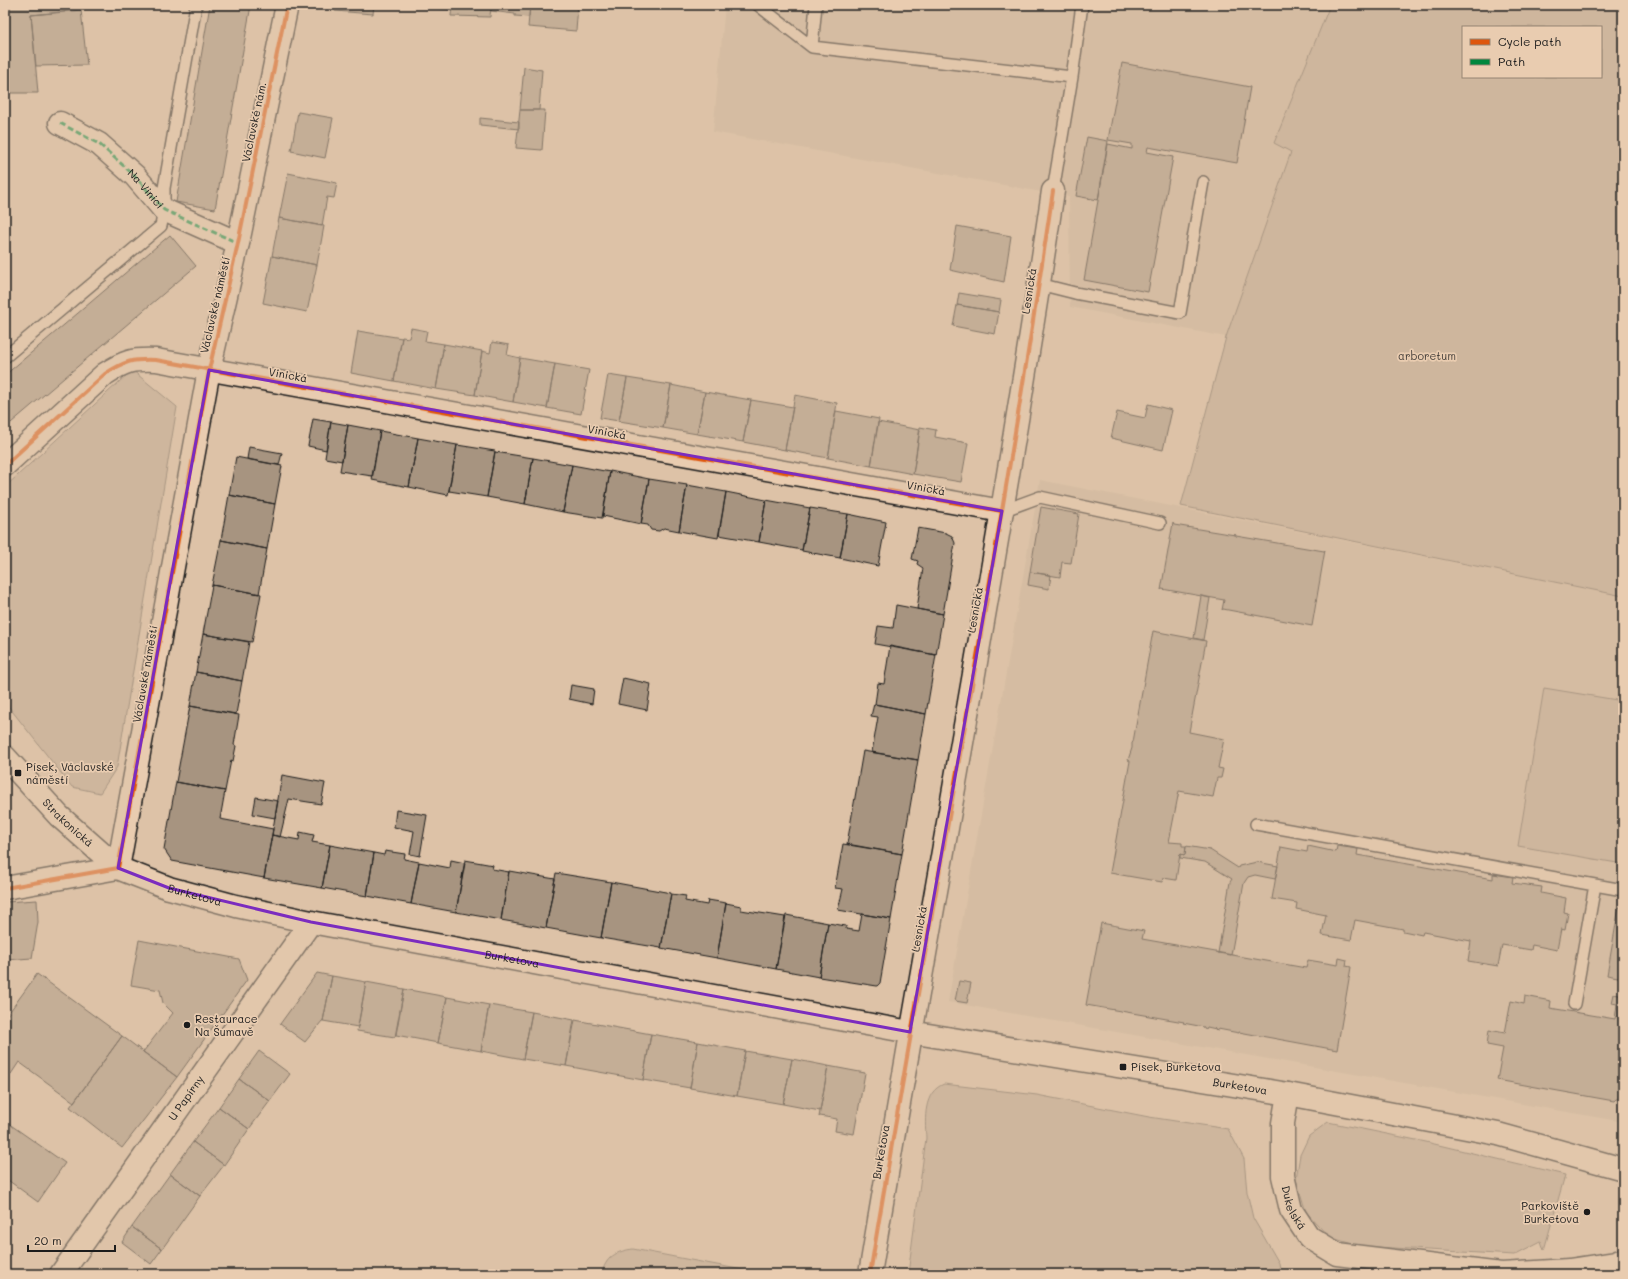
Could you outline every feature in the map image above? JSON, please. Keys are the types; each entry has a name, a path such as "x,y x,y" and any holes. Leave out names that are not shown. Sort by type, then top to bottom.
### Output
{"street":[{"name":"Václavské nám.","path":"238,243 287,5"},
{"name":"Na Vinici","path":"60,123 99,144 135,176 164,210 238,243"},
{"name":"Lesnická","path":"910,1032 1002,511 1053,191"},
{"name":"Václavské náměstí","path":"118,868 209,370 238,243"},
{"name":"Václavské náměstí","path":"5,465 105,374 122,363 138,359 156,360 209,370"},
{"name":"Vinická","path":"209,370 1002,511"},
{"name":"Strakonická","path":"5,757 59,816 118,868"},
{"path":"5,888 118,868"},
{"name":"Burketova","path":"118,868 169,888 236,906 311,922 910,1032 1288,1094 1498,1134 1623,1169"},
{"name":"U Papírny","path":"61,1274 311,922"},
{"name":"Burketova","path":"870,1274 910,1032"},
{"name":"Dukelská","path":"1288,1094 1283,1123 1283,1176 1291,1210 1309,1237 1336,1254 1501,1274 1569,1270 1615,1263 1623,1260"}],"lane":[{"path":"5,357 161,226 164,210 164,188 196,5"},
{"path":"758,5 812,47 1072,77"},
{"path":"812,47 816,5"},
{"path":"1053,191 1072,77 1082,5"},
{"path":"1039,284 1075,293 1180,313 1203,182"},
{"path":"1002,511 1040,497 1160,523"},
{"path":"1256,824 1623,890"},
{"path":"1574,1004 1595,885"}],"highlighted area":[{"path":"209,370 1002,511 910,1032 311,922 169,888 118,868"}],"shaded area":[{"path":"725,5 1330,5 1275,143 1291,151 1226,337 1070,307 1069,197 713,132"},
{"path":"1040,480 1623,596 1623,1093 1618,1121 948,1002"}],"green space":[{"name":"arboretum","path":"1330,5 1623,5 1623,596 1181,506 1226,337 1291,152 1274,143"},
{"path":"132,370 177,407 117,767 100,793 72,787 5,702 5,487"},
{"path":"1544,688 1623,701 1623,864 1518,846"},
{"path":"944,1084 1037,1095 1149,1117 1228,1129 1244,1159 1247,1192 1253,1218 1279,1263 1281,1274 908,1274 926,1138 925,1123 927,1107 932,1093"},
{"path":"1328,1122 1426,1142 1565,1175 1544,1250 1541,1241 1514,1255 1359,1246 1329,1237 1306,1212 1296,1179 1300,1155 1309,1136"},
{"path":"633,1249 764,1274 602,1274 609,1259 617,1253"}],"building":[{"path":"5,5 64,5 65,12 31,15 38,93 5,93"},
{"path":"210,5 251,5 215,209 176,202"},
{"path":"336,5 374,5 373,14 335,11"},
{"path":"452,5 452,10 414,6"},
{"path":"452,5 491,5 490,17 451,16"},
{"path":"491,5 530,5 529,17 491,11"},
{"path":"530,5 578,5 576,31 528,27"},
{"path":"81,10 87,65 36,66 31,15"},
{"path":"1122,63 1250,87 1237,163 1148,147 1147,152 1173,157 1148,292 1084,280 1108,144 1132,149 1132,144 1108,140"},
{"path":"524,67 542,70 539,110 520,110"},
{"path":"520,110 545,110 542,150 516,148"},
{"path":"298,112 333,118 325,158 291,151"},
{"path":"480,118 519,122 519,129 480,125"},
{"path":"1087,137 1108,141 1098,200 1076,196"},
{"path":"288,173 337,183 334,198 327,197 322,226 279,218"},
{"path":"279,218 324,226 317,265 272,256"},
{"path":"957,226 1011,236 1004,282 950,270"},
{"path":"170,235 196,266 5,428 5,375"},
{"path":"272,256 317,265 307,312 263,303"},
{"path":"959,293 1001,300 999,312 957,305"},
{"path":"957,305 999,312 995,334 953,326"},
{"path":"411,328 427,331 425,341 444,344 436,389 394,381 402,337 409,338"},
{"path":"358,331 402,338 394,381 351,373"},
{"path":"492,342 509,345 507,355 520,358 513,402 475,395 482,351 490,353"},
{"path":"444,344 482,351 475,395 436,389"},
{"path":"520,358 555,364 547,408 513,402"},
{"path":"555,364 589,370 581,414 547,408"},
{"path":"608,375 627,378 619,421 600,418"},
{"path":"627,378 671,385 663,428 619,421"},
{"path":"671,385 705,392 697,434 663,428"},
{"path":"705,392 751,400 743,442 697,434"},
{"path":"795,395 837,403 828,458 785,450"},
{"path":"751,400 793,407 785,450 743,442"},
{"path":"1148,404 1172,410 1163,450 1111,438 1117,412 1145,418"},
{"path":"836,411 879,419 871,466 828,458"},
{"path":"313,419 331,422 326,450 308,446"},
{"path":"331,422 348,425 342,461 325,458"},
{"path":"878,422 920,430 913,474 871,466"},
{"path":"348,425 380,431 372,476 340,471"},
{"path":"920,427 936,430 935,437 968,443 961,482 913,474"},
{"path":"380,431 418,438 409,487 372,480"},
{"path":"418,438 457,445 448,495 409,487"},
{"path":"457,445 495,451 487,497 449,491"},
{"path":"249,447 282,453 279,465 247,459"},
{"path":"495,452 533,458 525,504 487,497"},
{"path":"236,457 282,466 275,504 229,495"},
{"path":"533,458 572,465 563,512 525,504"},
{"path":"572,465 610,472 602,518 563,512"},
{"path":"610,471 649,479 641,524 603,516"},
{"path":"649,479 687,485 679,531 664,528 659,531 651,530 648,525 641,524"},
{"path":"687,485 726,492 718,538 679,531"},
{"path":"726,492 766,500 759,542 719,535"},
{"path":"229,495 275,504 267,549 221,540"},
{"path":"766,500 810,508 802,550 759,542"},
{"path":"1041,507 1079,514 1071,563 1062,562 1060,577 1030,572"},
{"path":"810,508 848,514 840,558 802,551"},
{"path":"848,514 886,522 878,566 840,558"},
{"path":"1173,523 1174,525 1325,550 1312,626 1222,610 1224,600 1161,590"},
{"path":"918,528 946,533 952,536 955,543 943,614 917,609 923,568 917,564 918,561 912,559"},
{"path":"221,540 267,549 259,594 212,585"},
{"path":"1030,572 1051,575 1049,589 1028,585"},
{"path":"212,585 261,594 252,642 203,634"},
{"path":"1201,596 1210,598 1203,640 1194,638"},
{"path":"896,605 943,614 936,655 875,644 878,626 893,628"},
{"path":"1153,631 1206,641 1189,732 1224,739 1218,768 1223,769 1221,778 1217,778 1213,797 1179,791 1169,842 1182,843 1182,846 1186,846 1185,855 1180,854 1176,880 1163,878 1162,882 1110,873 1130,761 1128,760 1132,748"},
{"path":"203,634 249,642 242,681 196,672"},
{"path":"890,646 936,655 926,714 875,704 878,683 884,684"},
{"path":"196,672 242,681 236,714 190,706"},
{"path":"623,678 651,684 647,710 618,704"},
{"path":"571,685 594,689 592,704 569,699"},
{"path":"874,704 926,714 918,760 872,752 878,717 871,716"},
{"path":"190,706 239,715 234,745 236,746 233,761 231,760 225,791 176,782"},
{"path":"863,751 918,760 902,854 847,844"},
{"path":"282,775 325,783 321,804 289,799 280,837 272,835"},
{"path":"176,782 225,791 220,819 273,829 264,878 172,861 164,849"},
{"path":"256,797 278,801 275,818 253,814"},
{"path":"396,810 427,815 420,856 410,854 414,831 394,827"},
{"path":"300,832 314,835 312,842 330,845 322,888 264,878 272,835 299,840"},
{"path":"843,844 902,854 891,919 838,910 843,889 835,888"},
{"path":"330,845 374,853 367,896 322,888"},
{"path":"1186,846 1210,850 1238,868 1239,866 1257,862 1278,866 1275,879 1255,875 1248,877 1244,883 1231,955 1218,953 1230,882 1232,879 1205,862 1180,858 1180,854 1185,855"},
{"path":"1308,846 1336,852 1337,846 1358,849 1357,855 1493,879 1493,874 1513,877 1512,883 1542,887 1541,893 1566,898 1564,912 1568,913 1565,930 1561,929 1557,950 1532,945 1531,950 1502,945 1498,966 1468,961 1471,941 1423,932 1422,935 1403,931 1403,929 1355,920 1351,940 1322,935 1326,915 1296,909 1297,903 1272,899 1281,847 1307,852"},
{"path":"385,851 405,854 404,859 419,862 411,904 367,896 374,853 384,855"},
{"path":"451,860 465,863 456,912 411,904 419,862 450,868"},
{"path":"465,860 493,865 492,869 509,872 501,920 456,912"},
{"path":"509,871 555,879 546,928 501,920"},
{"path":"556,873 611,882 601,938 546,928"},
{"path":"611,882 671,893 661,948 601,938"},
{"path":"671,894 686,896 685,901 707,905 708,900 726,903 717,958 661,948"},
{"path":"37,900 38,922 32,958 5,960 5,902"},
{"path":"726,903 741,906 741,910 785,917 776,969 717,958"},
{"path":"1619,907 1623,908 1623,978 1607,975"},
{"path":"862,914 891,919 880,983 877,986 819,977 828,923 846,926 846,929 859,931"},
{"path":"786,915 828,923 819,977 776,969"},
{"path":"1101,923 1144,931 1142,939 1306,968 1308,960 1338,965 1339,958 1347,960 1346,966 1351,967 1337,1050 1239,1032 1218,1029 1218,1031 1207,1027 1206,1029 1204,1027 1183,1023 1184,1022 1086,1005"},
{"path":"139,940 239,959 247,980 177,1077 143,1052 173,1013 163,1003 160,990 131,985"},
{"path":"317,973 332,976 323,1021 305,1042 280,1024"},
{"path":"37,974 122,1036 74,1102 19,1062 9,1077 5,1074 5,1018"},
{"path":"332,976 366,982 358,1027 323,1021"},
{"path":"959,981 971,983 967,1003 955,1001"},
{"path":"366,982 404,989 395,1037 357,1031"},
{"path":"404,989 447,997 438,1043 396,1035"},
{"path":"1614,994 1623,996 1623,1074 1619,1099 1614,1101 1497,1080 1503,1048 1487,1045 1489,1030 1505,1033 1511,1001 1524,1004 1525,996 1551,1001 1550,1008 1615,1019 1617,1004 1612,1003"},
{"path":"447,997 489,1005 481,1051 438,1043"},
{"path":"489,1005 532,1012 523,1059 481,1051"},
{"path":"532,1012 574,1020 566,1066 523,1059"},
{"path":"575,1020 651,1034 643,1080 566,1066"},
{"path":"651,1034 698,1042 690,1088 643,1080"},
{"path":"122,1036 177,1077 122,1148 70,1107"},
{"path":"698,1042 745,1051 737,1096 690,1088"},
{"path":"259,1051 290,1074 270,1101 239,1079"},
{"path":"745,1051 792,1059 783,1104 737,1096"},
{"path":"792,1059 828,1066 820,1111 783,1104"},
{"path":"828,1066 865,1073 854,1134 835,1131 837,1119 819,1117"},
{"path":"1623,1074 1623,1100 1619,1099"},
{"path":"239,1079 270,1101 249,1129 219,1107"},
{"path":"219,1107 249,1129 224,1165 193,1142"},
{"path":"5,1121 65,1163 38,1202 5,1178"},
{"path":"193,1142 224,1165 200,1196 170,1174"},
{"path":"170,1174 200,1196 162,1249 132,1227"},
{"path":"132,1227 162,1249 151,1264 122,1242"}],"marked path":[{"path":"60,123 99,144 135,176 164,210 238,243"}],"cycle path":[{"path":"5,888 118,868 209,370 238,243 287,5"},
{"path":"870,1274 1010,462 1053,191"},
{"path":"5,465 105,374 118,366 129,362 156,360 1002,511"}],"place":[{"name":"Písek, Václavské náměstí","path":"18,773"},
{"name":"Restaurace Na Šumavě","path":"187,1025"},
{"name":"Písek, Burketova","path":"1123,1067"},
{"name":"Parkoviště Burketova","path":"1587,1212"}]}
